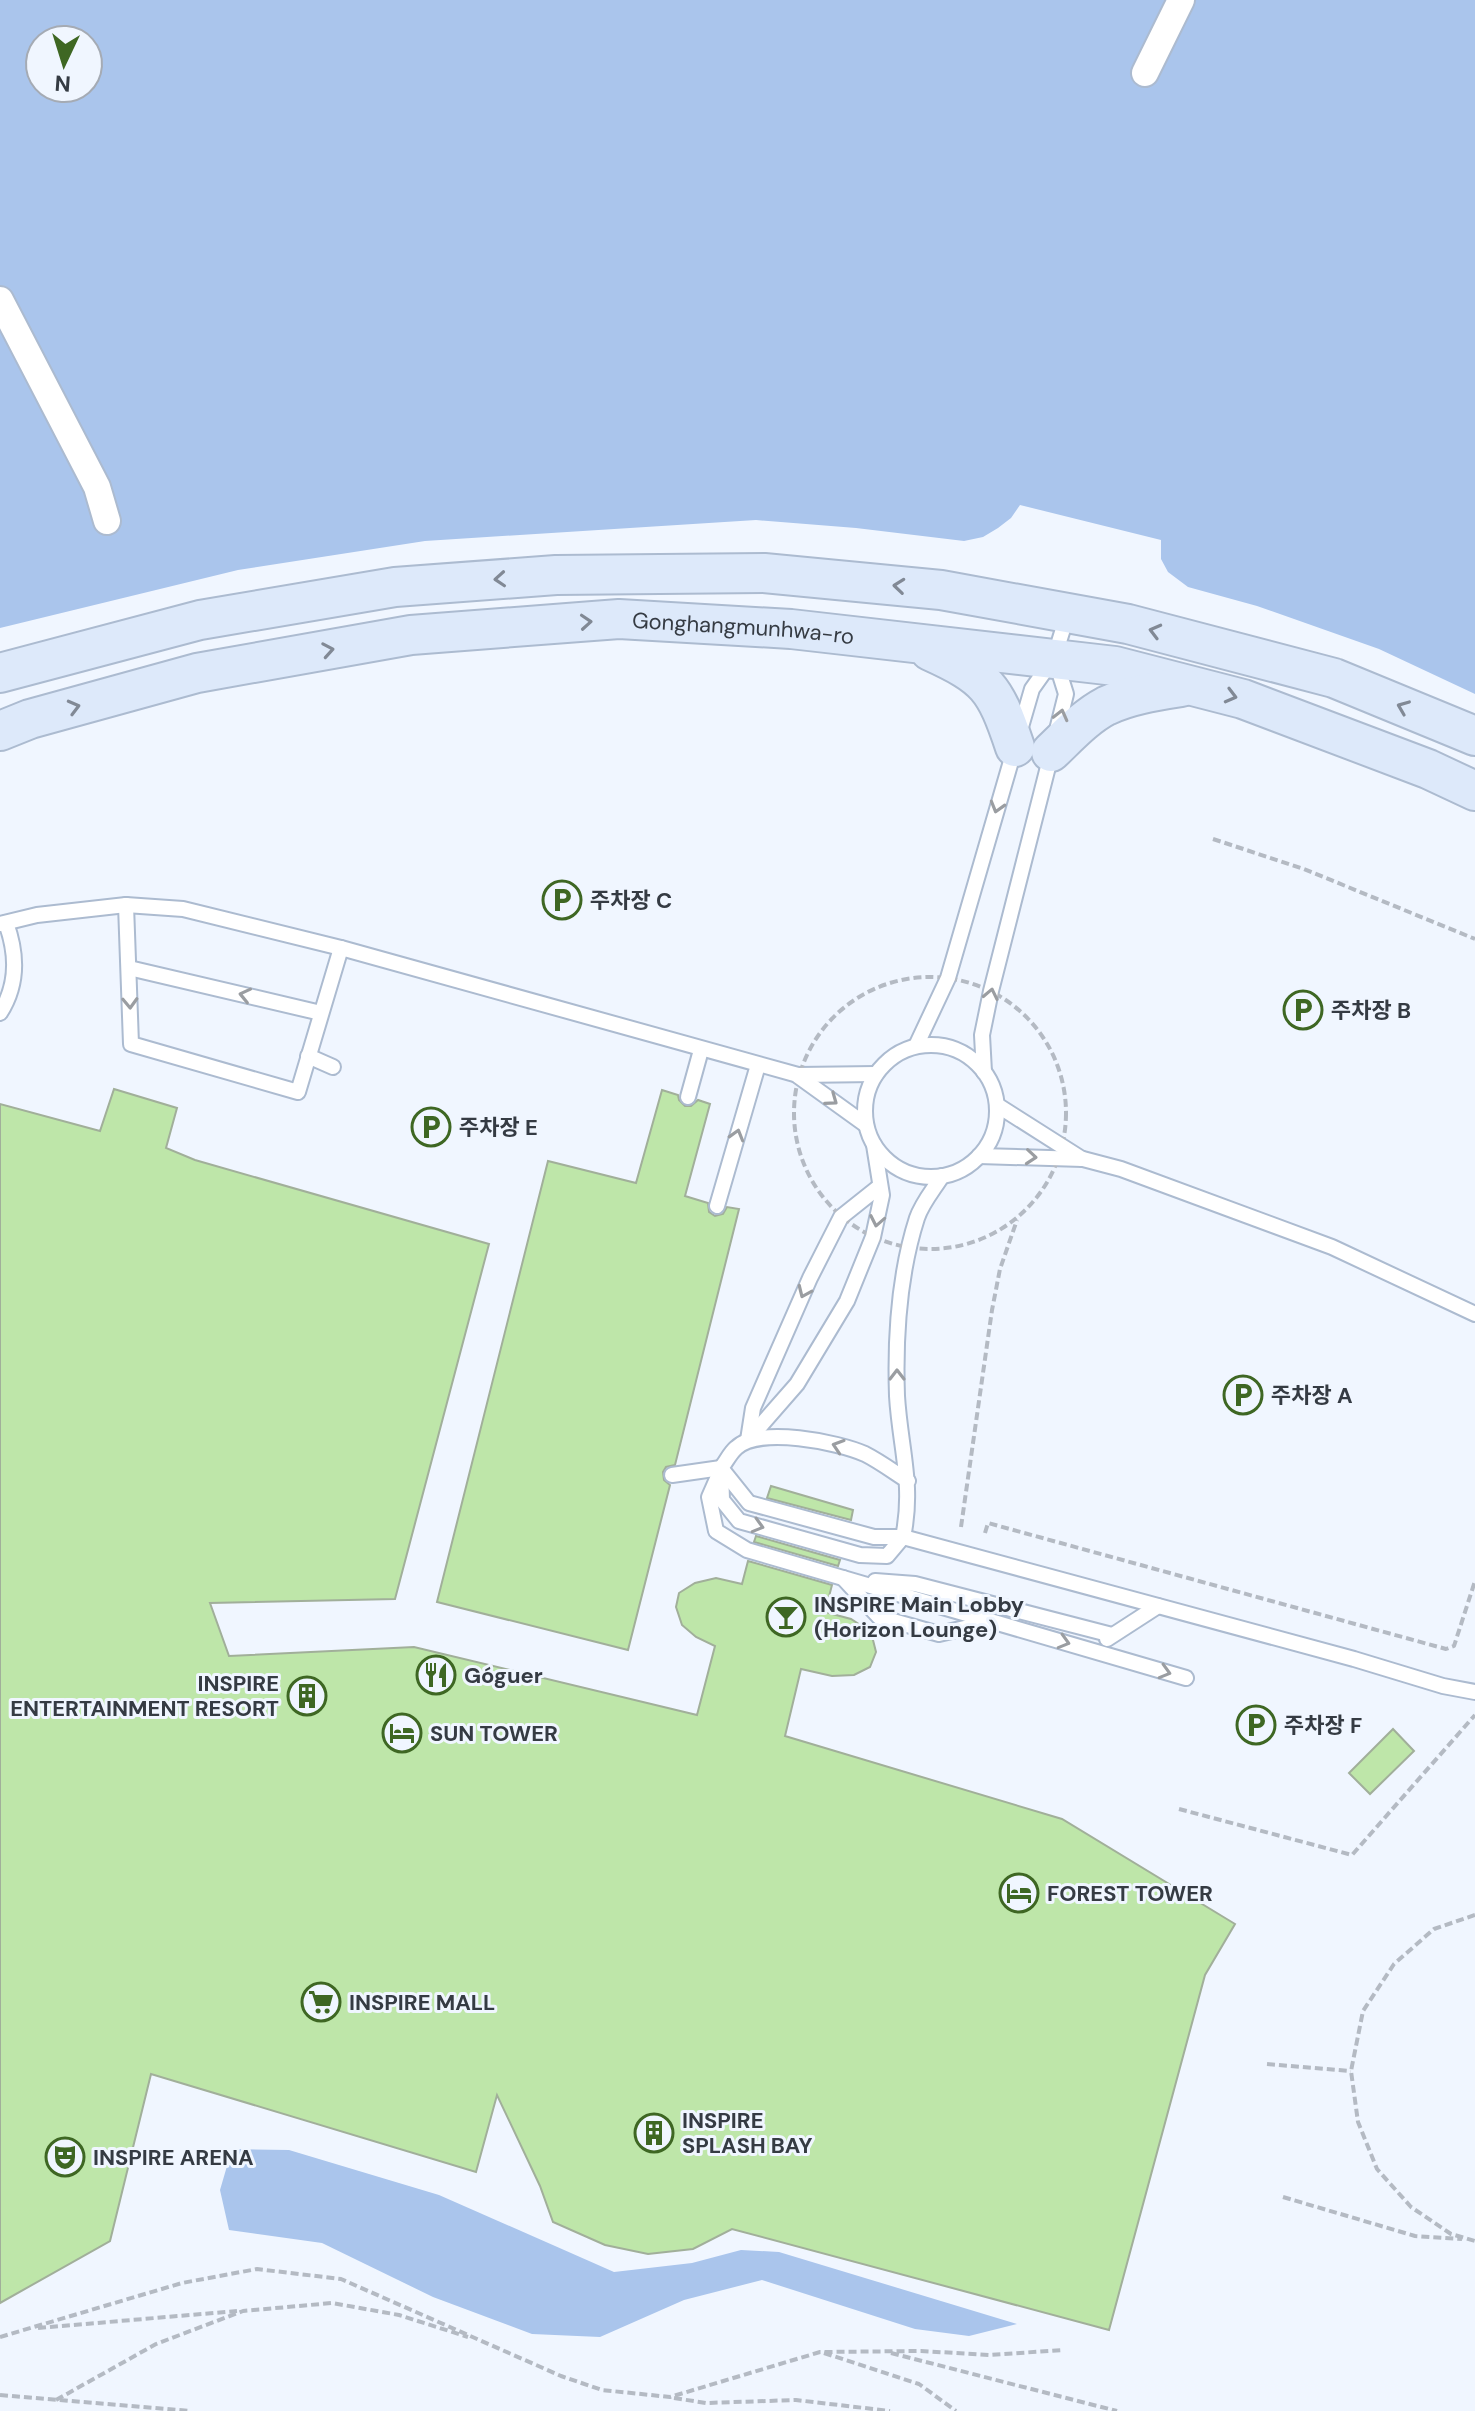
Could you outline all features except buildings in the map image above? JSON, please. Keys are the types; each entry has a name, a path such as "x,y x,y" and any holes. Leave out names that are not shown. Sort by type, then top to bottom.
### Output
{"street":[{"path":"1145,73 1181,0"},
{"path":"0,300 97,487 107,521"},
{"path":"0,673 200,620 395,587 556,575 764,573 941,590 1128,624 1334,678 1475,736"},
{"name":"Gonghangmunhwa-ro","path":"0,731 30,719 197,673 411,635 619,619 791,629 1115,666 1257,704 1428,769 1475,791"},
{"path":"909,641 967,668 988,686 1033,749 1080,725 1106,706 1148,692 1192,686"}],"lane":[{"path":"984,1072 982,1035 1033,749 1032,689 1054,658 1068,612"},
{"path":"916,1046 948,978 1033,749 1066,694 1054,658"},
{"path":"126,905 131,1044 298,1092 341,948"},
{"path":"0,1013 11,994 15,945 3,924 37,915 126,905 183,909 341,948 798,1075 876,1074"},
{"path":"129,968 321,1013"},
{"path":"935,1045 954,1049 970,1058 984,1072 993,1088 997,1105 989,1141 979,1156 962,1169 942,1176 922,1176 886,1160 874,1144 866,1125 864,1107 868,1089 887,1061 916,1046 935,1045"},
{"path":"688,1097 701,1050"},
{"path":"308,1056 333,1067"},
{"path":"717,1206 758,1065"},
{"path":"798,1075 866,1125"},
{"path":"997,1105 1060,1153"},
{"path":"874,1144 882,1195 873,1237 847,1301 797,1384 721,1468 709,1497 716,1531 747,1550 1186,1678"},
{"path":"979,1156 1060,1153 1121,1169 1332,1247 1475,1314"},
{"path":"903,1537 909,1510 897,1397 901,1306 918,1215 942,1176"},
{"path":"748,1440 753,1408 810,1278 841,1217 880,1186"},
{"path":"748,1440 787,1437 825,1441 865,1454 908,1481"},
{"path":"672,1475 721,1468"},
{"path":"721,1468 749,1503 874,1537 903,1537 1443,1686 1475,1692"},
{"path":"843,1578 879,1617 939,1634 992,1621"},
{"path":"843,1578 915,1584 1112,1635"},
{"path":"1090,1650 1158,1606"}],"path":[{"path":"1213,839 1304,869 1475,939"},
{"path":"910,978 948,978 991,991 1011,1003 1043,1037 1064,1088 1066,1105 1060,1153 1045,1187 1017,1217 985,1238 939,1249 910,1248 873,1237 841,1217 815,1188 799,1152 793,1114 798,1075 816,1036 857,998 873,989 910,978"},
{"path":"961,1527 992,1310 1000,1269 1017,1217"},
{"path":"985,1533 988,1523 1446,1649 1454,1646 1475,1581"},
{"path":"1179,1809 1352,1855 1475,1715"},
{"path":"1475,1915 1434,1929 1394,1964 1363,2011 1351,2071 1358,2122 1377,2169 1411,2207 1451,2234 1475,2241"},
{"path":"1267,2064 1351,2071"},
{"path":"1283,2197 1415,2236 1468,2239"},
{"path":"0,2337 182,2283 257,2269 341,2279 561,2376 602,2390 706,2403 796,2400 890,2411"},
{"path":"28,2329 332,2303 399,2315 489,2343"},
{"path":"56,2400 156,2344 243,2311"},
{"path":"670,2397 820,2352 921,2351 990,2355 1063,2350"},
{"path":"884,2351 1117,2411"},
{"path":"820,2352 919,2384 956,2411"},
{"path":"0,2395 191,2411"}],"shaded area":[{"path":"0,0 1475,0 1475,694 1379,649 1257,606 1188,587 1168,572 1161,559 1161,540 1020,505 1011,518 998,528 983,537 964,541 756,520 425,541 238,570 0,628"},
{"path":"232,2149 289,2150 439,2195 614,2272 692,2263 741,2250 779,2252 1017,2324 969,2336 915,2329 762,2280 684,2300 600,2337 532,2334 433,2297 322,2243 229,2230 220,2190"}],"place":[{"name":"주차장 C","path":"562,900"},
{"name":"주차장 B","path":"1303,1010"},
{"name":"주차장 E","path":"431,1127"},
{"name":"주차장 A","path":"1243,1395"},
{"name":"INSPIRE Main Lobby (Horizon Lounge)","path":"786,1617"},
{"name":"Góguer","path":"436,1675"},
{"name":"INSPIRE ENTERTAINMENT RESORT","path":"307,1696"},
{"name":"주차장 F","path":"1256,1725"},
{"name":"SUN TOWER","path":"402,1733"},
{"name":"FOREST TOWER","path":"1019,1893"},
{"name":"INSPIRE MALL","path":"321,2002"},
{"name":"INSPIRE SPLASH BAY","path":"654,2133"},
{"name":"INSPIRE ARENA","path":"65,2157"}]}
